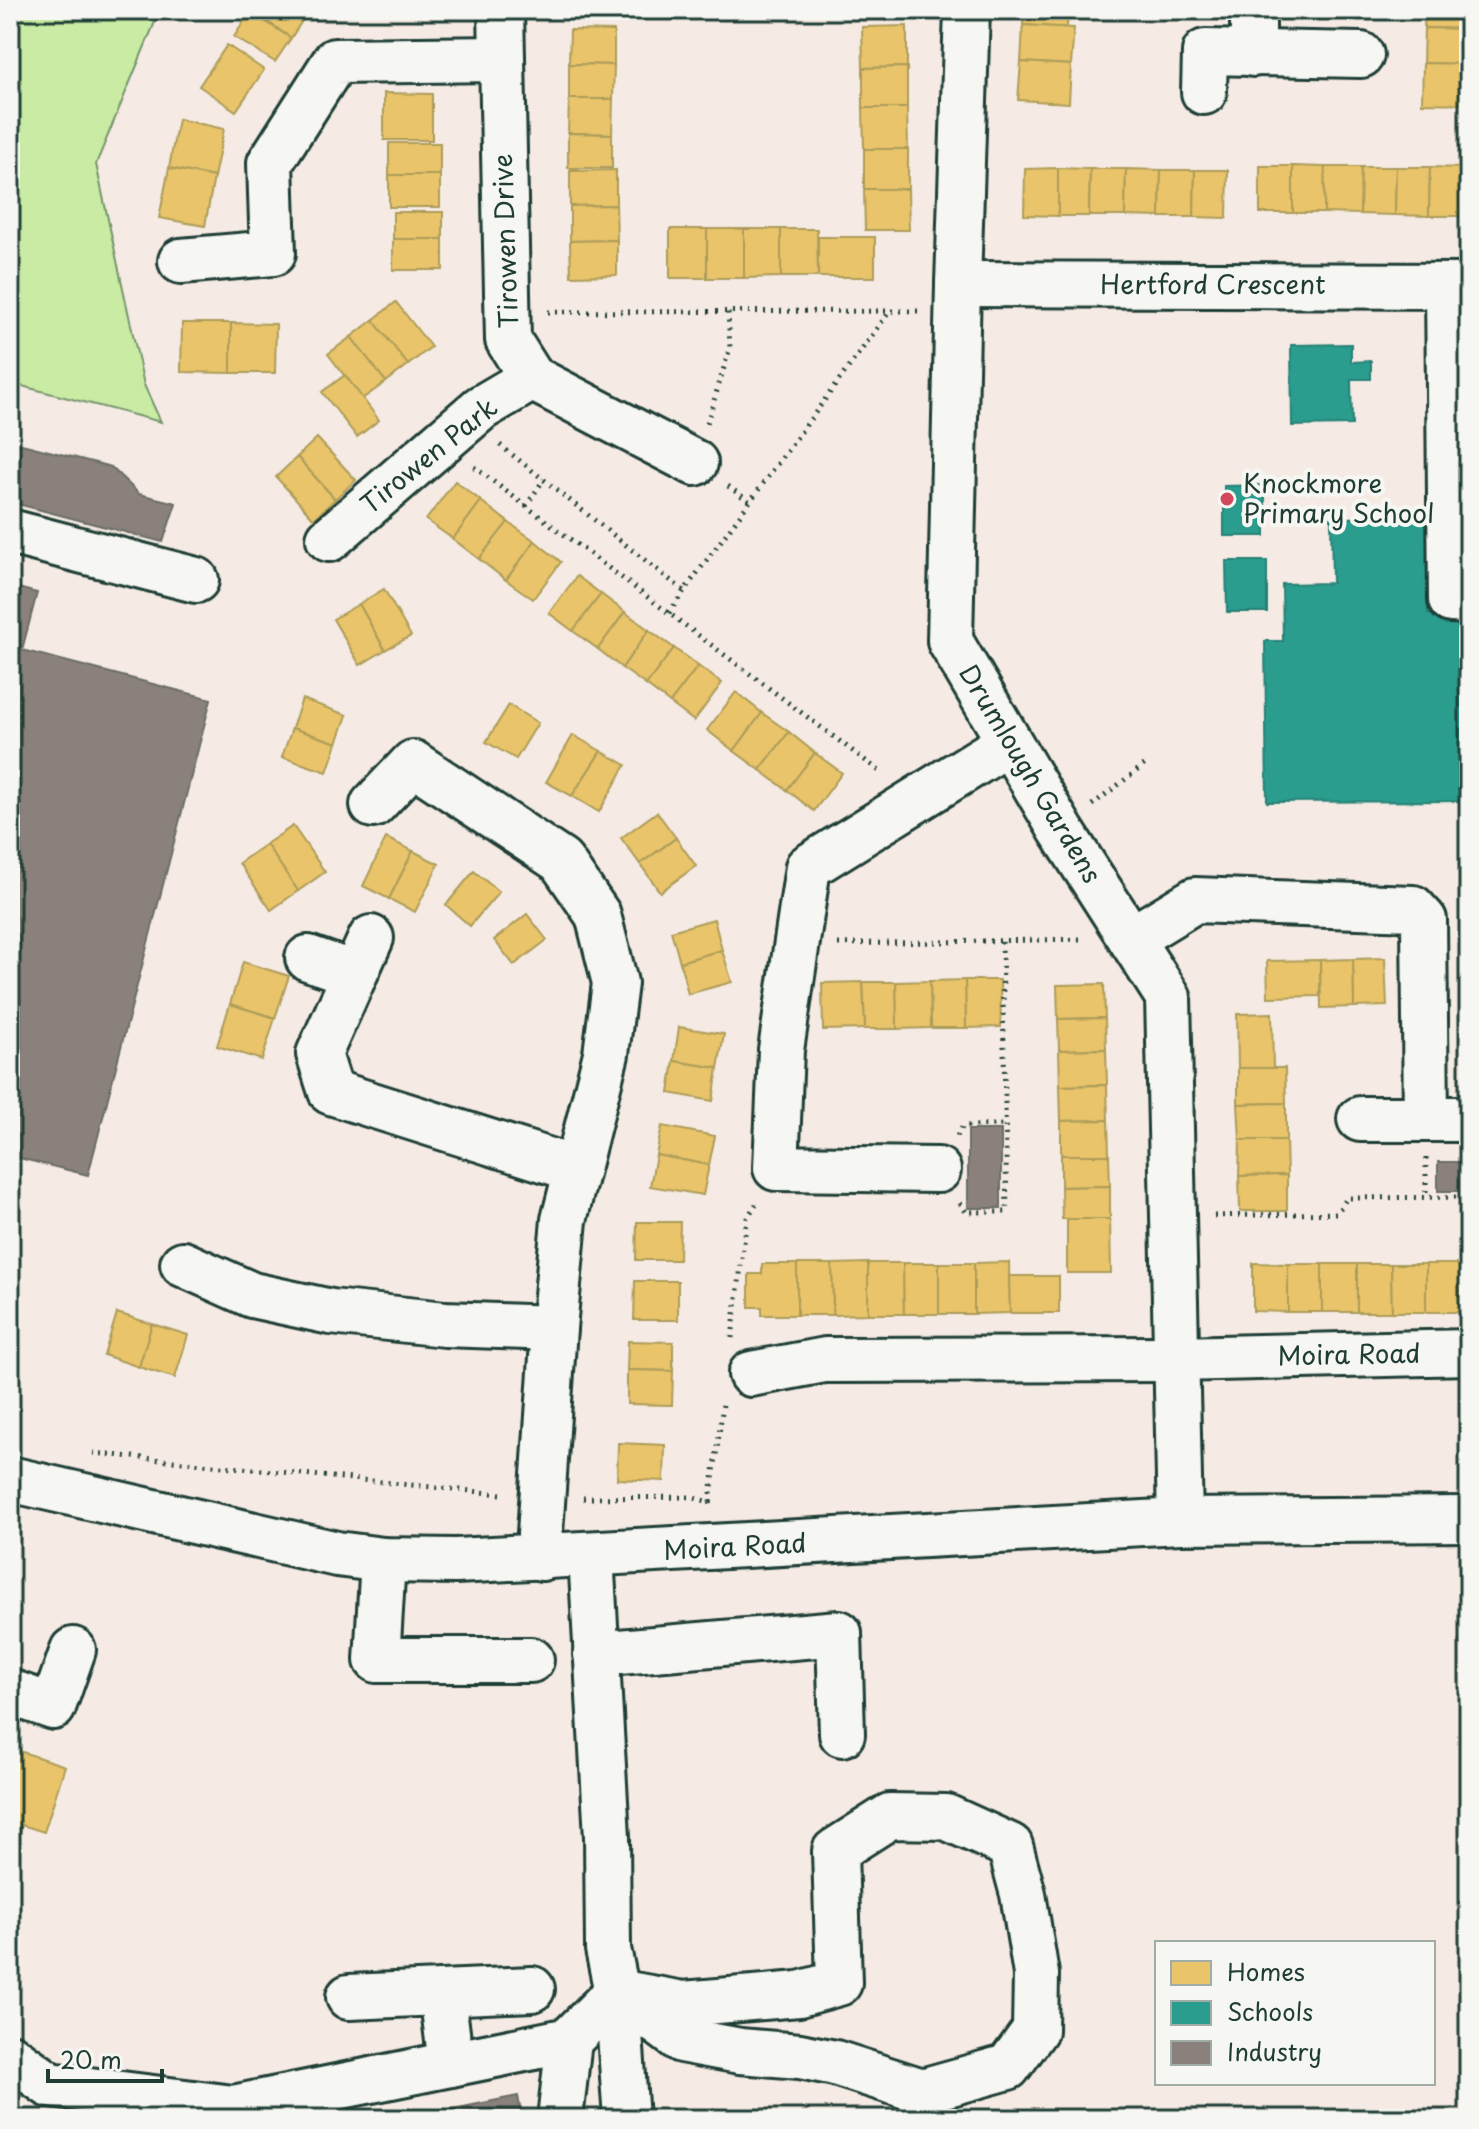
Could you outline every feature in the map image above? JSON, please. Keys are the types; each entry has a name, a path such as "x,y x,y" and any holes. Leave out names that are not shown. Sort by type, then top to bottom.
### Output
{"main road":[{"name":"Tirowen Drive","path":"501,10 508,340 532,378"},
{"name":"Drumlough Gardens","path":"967,10 950,641 1061,830 1168,997 1180,1521"},
{"path":"1253,10 1253,54"},
{"path":"1204,92 1205,52 1361,55"},
{"path":"181,261 273,253 270,163 335,61 501,59"},
{"path":"1458,286 1459,390 1451,600 1469,601"},
{"name":"Hertford Crescent","path":"958,297 1458,286"},
{"path":"532,378 695,463"},
{"name":"Tirowen Park","path":"329,539 481,408 532,378"},
{"path":"10,532 196,580"},
{"path":"938,1170 776,1168 781,1050 808,867 1008,743"},
{"path":"373,805 408,748 561,861 598,915 615,983 606,1054 564,1220 554,1328 542,1558"},
{"path":"1131,939 1195,900 1413,908 1424,920 1426,1119"},
{"path":"308,958 362,956 319,1054 331,1092 575,1169"},
{"path":"1360,1119 1469,1119"},
{"path":"183,1264 252,1295 331,1312 445,1324 554,1328"},
{"name":"Moira Road","path":"735,1371 825,1360 1176,1359 1469,1352"},
{"name":"Moira Road","path":"10,1479 337,1554 383,1560 542,1558 1180,1521 1469,1519"},
{"path":"591,1555 607,1837 608,1949 617,1992 626,2119"},
{"path":"383,1560 377,1660 531,1660"},
{"path":"596,1654 839,1633 842,1734"},
{"path":"10,1692 53,1707 73,1650"},
{"path":"890,1816 946,1817 1010,1846 1023,1894 1036,1974 1035,2030 1008,2067 922,2091 811,2058 740,2051 681,2040 617,1992 694,2004 799,1994 839,1983 835,1851 890,1816"},
{"path":"349,1997 532,1989"},
{"path":"10,2056 50,2085 126,2107 233,2108 569,2040 617,1992"},
{"path":"442,1993 451,2064"},
{"path":"560,2119 569,2040"}],"path":[{"path":"507,312 728,312 958,297"},
{"path":"695,463 730,348 728,312"},
{"path":"471,465 916,799"},
{"path":"526,506 544,479"},
{"path":"669,613 684,591"},
{"path":"1061,830 1148,762"},
{"path":"797,945 1131,939"},
{"path":"938,1170 966,1212 1007,1212 1002,941"},
{"path":"725,1547 710,1502 735,1371 747,1218 776,1168"},
{"path":"1173,1217 1337,1213 1347,1198 1469,1197"},
{"path":"92,1453 543,1498 690,1497 710,1502"}],"green space":[{"path":"10,10 160,10 96,164 144,385 161,422 10,383"}],"building: Homes":[{"path":"251,10 309,10 291,38"},
{"path":"1024,10 1068,10 1067,28 1023,25"},
{"path":"1425,10 1469,10 1469,29 1424,28"},
{"path":"250,12 291,38 275,62 234,37"},
{"path":"1023,25 1074,28 1071,65 1021,62"},
{"path":"907,26 907,67 863,68 862,27"},
{"path":"1424,28 1469,29 1469,64 1423,63"},
{"path":"570,30 614,31 614,65 569,64"},
{"path":"227,45 264,70 236,111 199,86"},
{"path":"1021,62 1071,65 1069,103 1018,100"},
{"path":"1423,63 1469,64 1469,104 1422,103"},
{"path":"569,64 614,65 613,99 569,99"},
{"path":"907,67 907,108 863,108 863,68"},
{"path":"384,93 432,94 432,140 384,140"},
{"path":"569,99 613,99 612,134 568,133"},
{"path":"863,108 907,108 908,149 864,149"},
{"path":"178,119 224,129 214,177 169,168"},
{"path":"568,133 612,134 612,168 568,168"},
{"path":"389,143 440,143 440,175 389,175"},
{"path":"864,149 908,149 908,189 864,189"},
{"path":"1260,166 1293,166 1293,213 1260,213"},
{"path":"1293,166 1325,167 1324,213 1293,213"},
{"path":"1325,167 1361,167 1360,214 1324,213"},
{"path":"1361,167 1396,167 1395,215 1360,214"},
{"path":"1396,167 1430,167 1429,216 1395,215"},
{"path":"1430,167 1463,168 1462,216 1429,216"},
{"path":"169,168 214,177 205,226 159,218"},
{"path":"1058,168 1090,169 1089,216 1058,216"},
{"path":"1058,168 1058,216 1024,215 1025,169"},
{"path":"1090,169 1126,169 1125,216 1089,216"},
{"path":"1126,169 1161,170 1160,217 1125,216"},
{"path":"616,170 616,205 570,206 570,171"},
{"path":"1161,170 1195,170 1194,217 1160,217"},
{"path":"1195,170 1228,170 1227,218 1194,217"},
{"path":"389,175 440,175 440,207 389,207"},
{"path":"864,189 908,189 909,230 865,230"},
{"path":"616,205 617,240 570,241 570,206"},
{"path":"393,212 443,212 443,239 393,239"},
{"path":"670,229 707,229 707,278 670,278"},
{"path":"707,229 744,229 744,278 707,278"},
{"path":"744,229 781,229 781,277 744,278"},
{"path":"781,229 817,229 818,277 781,277"},
{"path":"818,237 875,237 875,277 818,277"},
{"path":"393,239 443,239 443,270 393,270"},
{"path":"617,240 617,275 571,276 570,241"},
{"path":"396,302 431,347 408,365 373,320"},
{"path":"373,320 408,365 386,382 351,337"},
{"path":"182,323 231,323 231,373 181,372"},
{"path":"231,323 276,324 275,373 231,373"},
{"path":"351,337 386,382 362,399 328,354"},
{"path":"345,375 379,420 357,437 322,392"},
{"path":"317,438 356,480 335,499 297,457"},
{"path":"297,457 335,499 314,519 276,477"},
{"path":"455,481 481,501 453,539 426,520"},
{"path":"481,501 508,522 479,559 453,539"},
{"path":"508,522 535,541 506,580 479,559"},
{"path":"535,541 561,562 533,599 506,580"},
{"path":"577,576 601,594 573,631 549,613"},
{"path":"384,589 411,636 385,650 359,604"},
{"path":"601,594 625,612 598,649 573,631"},
{"path":"359,604 385,650 360,665 333,619"},
{"path":"625,612 649,630 622,668 598,649"},
{"path":"649,630 674,648 646,685 622,668"},
{"path":"674,648 698,666 670,703 646,685"},
{"path":"698,666 722,683 694,721 670,703"},
{"path":"736,692 762,713 734,751 707,730"},
{"path":"302,699 347,715 337,743 292,728"},
{"path":"509,705 538,723 516,759 486,742"},
{"path":"762,713 789,732 760,770 734,751"},
{"path":"292,728 337,743 327,772 282,757"},
{"path":"789,732 815,753 787,790 760,770"},
{"path":"573,735 601,751 572,796 546,782"},
{"path":"601,751 626,765 599,812 572,796"},
{"path":"815,753 842,773 814,811 787,790"},
{"path":"657,812 676,838 640,864 621,838"},
{"path":"293,826 325,872 298,891 266,844"},
{"path":"386,838 413,851 389,899 363,886"},
{"path":"676,838 696,866 660,892 640,864"},
{"path":"266,844 298,891 271,910 239,863"},
{"path":"413,851 439,864 415,912 389,899"},
{"path":"474,871 499,892 470,926 446,905"},
{"path":"527,914 547,940 514,965 494,940"},
{"path":"714,919 722,950 680,962 671,931"},
{"path":"722,950 732,982 688,994 680,962"},
{"path":"1385,958 1387,1006 1354,1007 1353,959"},
{"path":"1353,959 1354,1007 1321,1008 1320,960"},
{"path":"1320,960 1320,996 1268,997 1267,961"},
{"path":"243,962 289,976 275,1018 230,1004"},
{"path":"965,980 1000,980 1001,1027 966,1028"},
{"path":"965,980 966,1028 931,1028 930,981"},
{"path":"930,981 931,1028 897,1029 896,982"},
{"path":"863,982 896,982 897,1029 865,1029"},
{"path":"863,982 865,1029 823,1030 822,983"},
{"path":"1104,984 1105,1018 1058,1019 1057,985"},
{"path":"230,1004 275,1018 262,1060 217,1046"},
{"path":"1272,1013 1273,1068 1238,1068 1237,1014"},
{"path":"1105,1018 1106,1049 1059,1050 1058,1019"},
{"path":"679,1027 724,1034 718,1068 674,1061"},
{"path":"1106,1049 1107,1085 1060,1086 1059,1050"},
{"path":"674,1061 718,1068 713,1101 669,1093"},
{"path":"1238,1068 1285,1068 1286,1103 1238,1104"},
{"path":"1107,1085 1108,1120 1061,1121 1060,1086"},
{"path":"1286,1103 1286,1140 1240,1140 1238,1104"},
{"path":"1108,1120 1109,1155 1061,1155 1061,1121"},
{"path":"662,1126 715,1136 709,1165 656,1155"},
{"path":"1240,1140 1286,1140 1287,1175 1239,1176"},
{"path":"656,1155 709,1165 703,1195 650,1186"},
{"path":"1061,1155 1109,1155 1110,1186 1061,1187"},
{"path":"1287,1175 1287,1211 1240,1211 1239,1176"},
{"path":"1110,1186 1110,1219 1062,1219 1061,1187"},
{"path":"1067,1219 1110,1219 1111,1273 1067,1273"},
{"path":"637,1222 680,1222 679,1260 636,1260"},
{"path":"1009,1262 1010,1313 974,1314 974,1263"},
{"path":"868,1263 903,1263 904,1314 868,1314"},
{"path":"868,1263 868,1314 833,1315 832,1264"},
{"path":"903,1263 939,1263 939,1314 904,1314"},
{"path":"939,1263 974,1263 974,1314 939,1314"},
{"path":"1253,1263 1288,1264 1288,1312 1253,1311"},
{"path":"762,1264 797,1264 797,1315 762,1315 762,1307 749,1307 749,1274 762,1274"},
{"path":"797,1264 832,1264 833,1315 797,1315"},
{"path":"1288,1264 1322,1264 1322,1312 1288,1312"},
{"path":"1322,1264 1357,1264 1357,1312 1322,1312"},
{"path":"1357,1264 1391,1264 1392,1312 1357,1312"},
{"path":"1391,1264 1426,1264 1426,1312 1392,1312"},
{"path":"1426,1264 1461,1264 1461,1312 1426,1312"},
{"path":"1461,1264 1469,1264 1469,1312 1461,1312"},
{"path":"1009,1276 1059,1276 1059,1313 1010,1313"},
{"path":"635,1281 678,1281 678,1320 634,1320"},
{"path":"117,1313 152,1324 139,1367 104,1355"},
{"path":"152,1324 188,1335 175,1378 139,1367"},
{"path":"628,1341 673,1342 673,1371 627,1370"},
{"path":"627,1370 673,1371 672,1405 627,1404"},
{"path":"618,1443 665,1445 664,1481 617,1479"},
{"path":"10,1748 65,1766 44,1832 22,1825 16,1844 10,1842"}],"building: Schools":[{"path":"1351,344 1351,362 1371,361 1371,379 1351,379 1352,425 1292,426 1291,345"},
{"path":"1265,485 1265,536 1224,536 1224,486"},
{"name":"Knockmore Primary School","path":"1427,517 1428,614 1469,614 1469,801 1267,802 1265,641 1283,641 1282,584 1332,583 1331,518"},
{"path":"1226,561 1267,561 1267,612 1227,612"}],"building: Industry":[{"path":"10,441 111,467 139,494 176,503 163,542 10,502"},
{"path":"10,586 37,593 22,650 211,699 88,1175 15,1157 10,1176"},
{"path":"968,1130 1001,1130 1001,1208 968,1208"},
{"path":"1438,1162 1469,1162 1469,1191 1438,1191"},
{"path":"518,2096 522,2119 403,2119"}],"place":[{"name":"Knockmore Primary School","path":"1227,499"}]}
